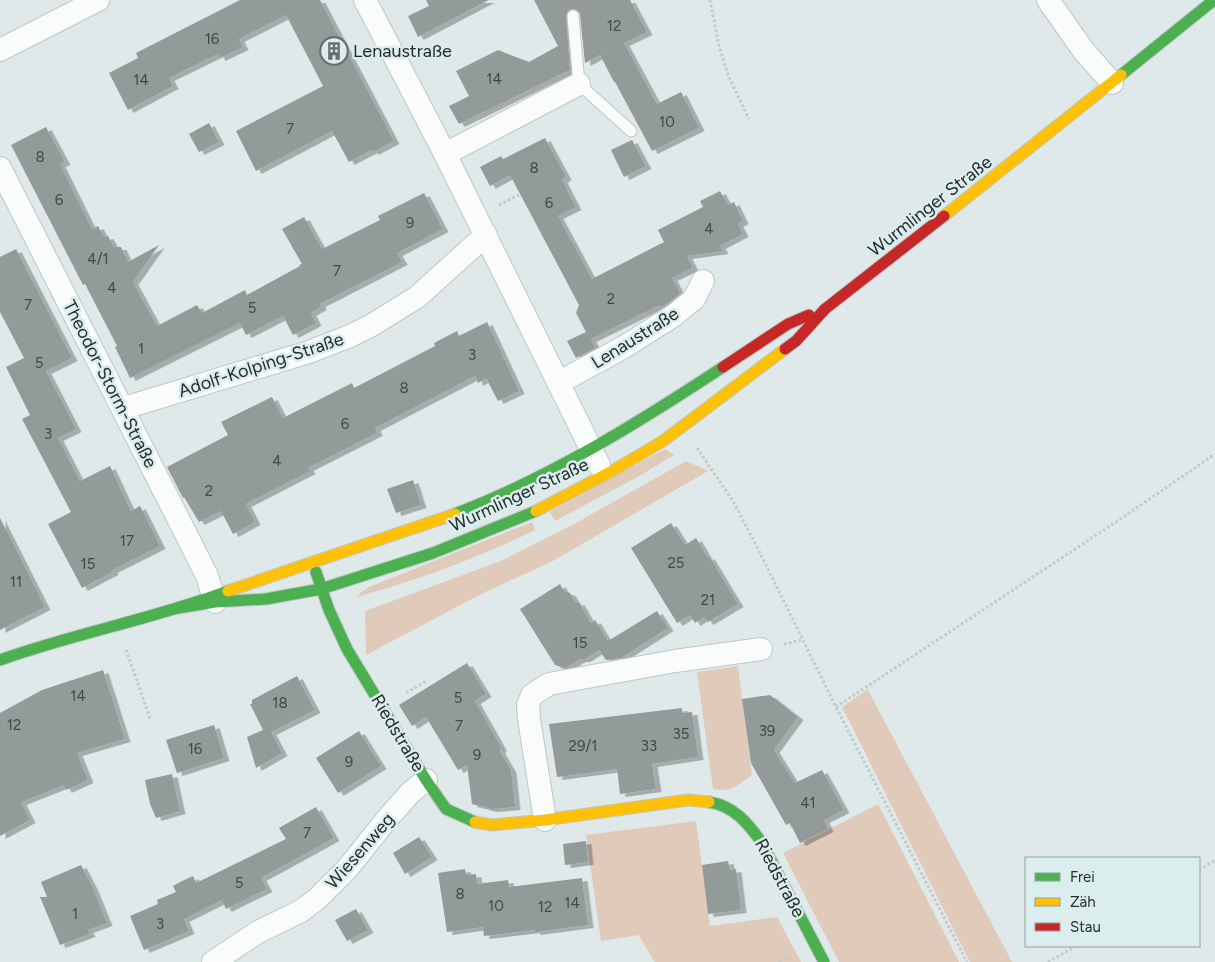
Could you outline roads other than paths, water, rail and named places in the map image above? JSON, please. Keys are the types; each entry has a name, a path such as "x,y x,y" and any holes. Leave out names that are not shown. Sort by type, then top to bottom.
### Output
{"main road":[{"name":"Wurmlinger Straße","path":"215,599 266,598 321,589 433,553 538,510 605,475 663,441 796,341 824,309 1055,129 1214,0"},
{"name":"Wurmlinger Straße","path":"0,660 58,640 215,599 260,578 424,526 475,506 526,484 591,450 635,425 788,324 824,309"},
{"name":"Riedstraße","path":"314,561 321,589 347,650 426,780 446,808 474,822 491,825 545,820 688,800 709,801 725,806 740,815 757,835 824,962"}],"street":[{"path":"0,50 98,0"},
{"path":"366,0 446,154 605,475"},
{"path":"1048,0 1077,42 1112,83"},
{"path":"446,154 579,84"},
{"name":"Theodor-Storm-Straße","path":"0,168 124,408 207,576 215,599"},
{"name":"Adolf-Kolping-Straße","path":"124,408 309,352 350,336 372,325 416,297 486,235"},
{"name":"Lenaustraße","path":"558,383 624,348 673,316 694,299 703,282"},
{"path":"545,820 528,705 532,695 539,689 562,681 620,670 761,649"},
{"name":"Wiesenweg","path":"213,962 244,940 301,911 317,899 347,869 386,819 410,793 426,780"}],"lane":[{"path":"572,16 579,84 631,131"}],"place":[{"name":"Lenaustraße","path":"334,51"}]}
